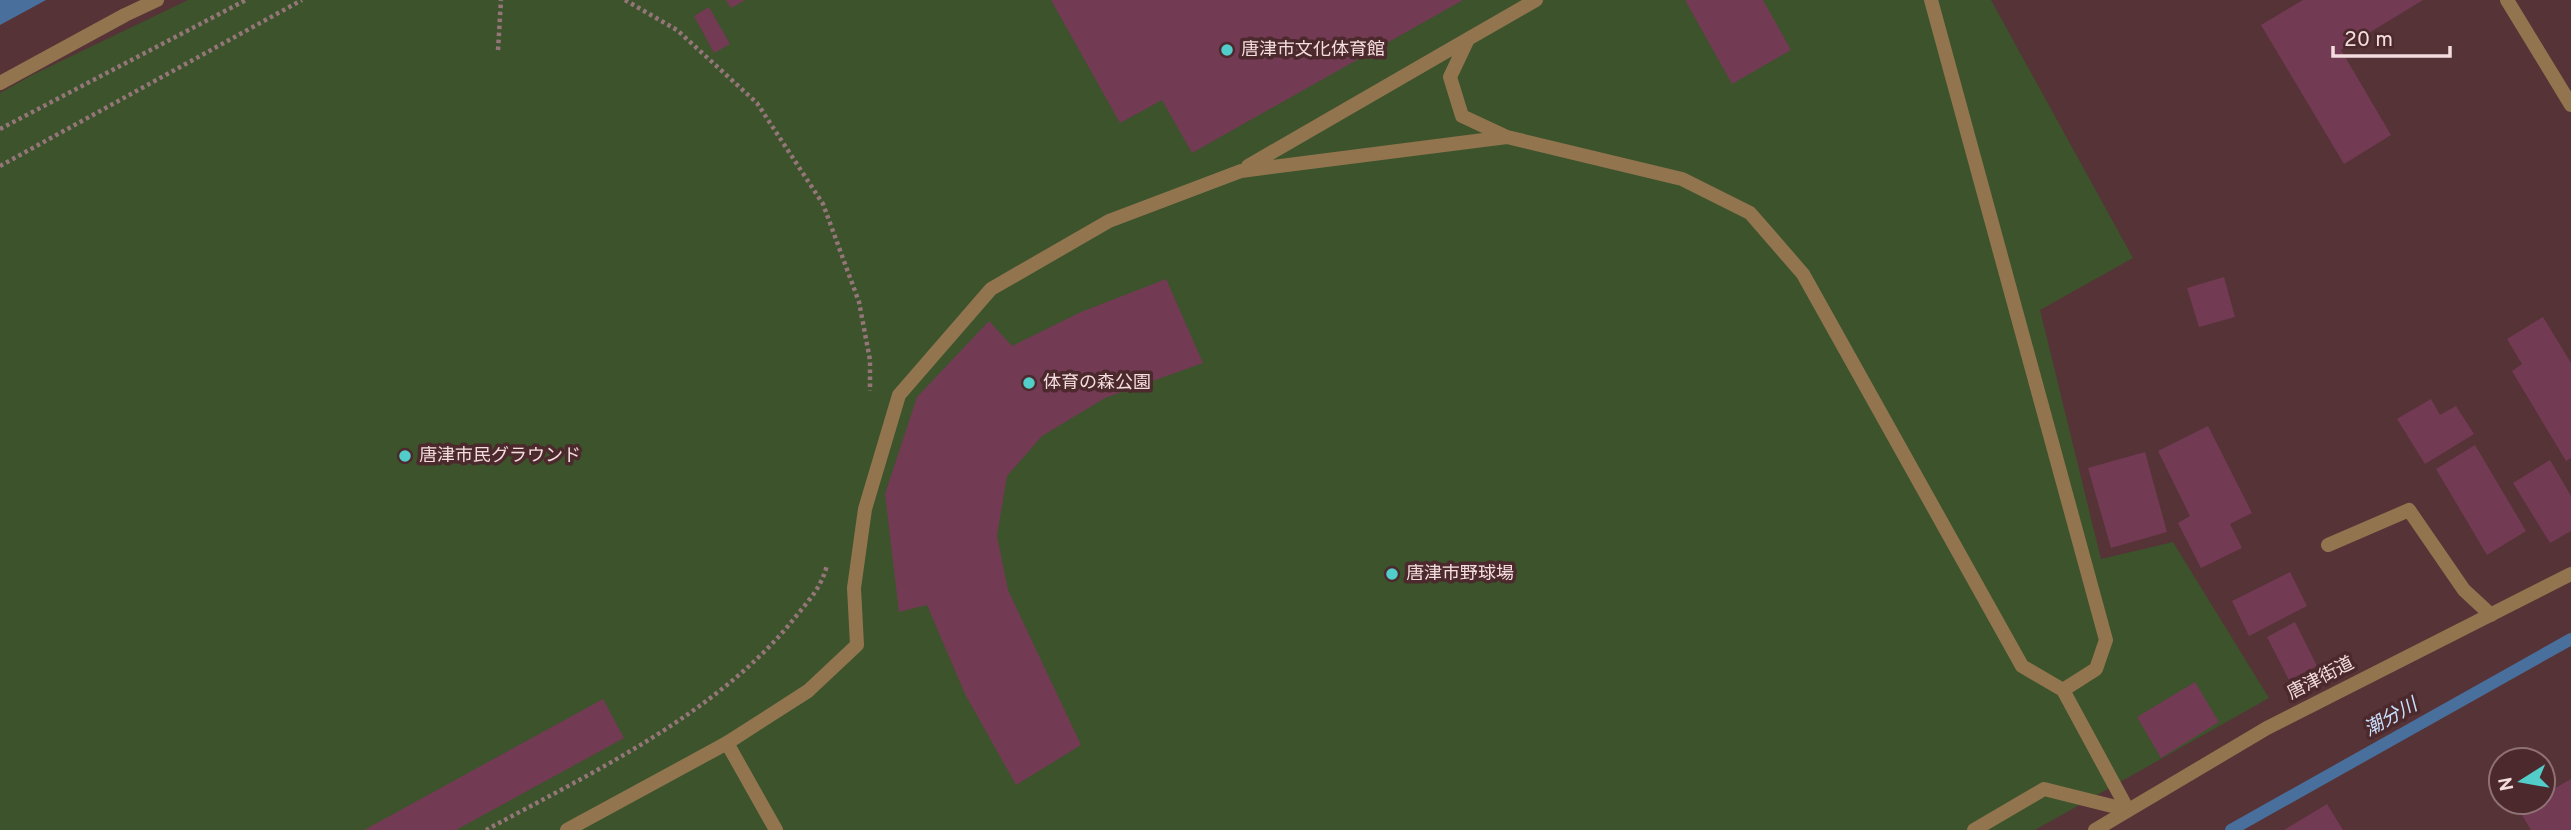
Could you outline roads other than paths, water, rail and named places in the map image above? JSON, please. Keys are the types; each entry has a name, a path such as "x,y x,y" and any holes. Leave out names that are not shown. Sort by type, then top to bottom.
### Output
{"street":[{"path":"0,83 157,0"},
{"path":"567,830 727,743 808,691 857,645 854,588 865,509 899,395 990,289 1109,220 1241,171 1536,0"},
{"path":"1931,0 2106,640 2096,669 2063,690"},
{"path":"2507,0 2571,105"},
{"path":"1468,39 1450,77 1462,116 1507,137 1682,179 1750,213 1804,274 2022,666 2063,690 2128,810"},
{"path":"1241,171 1507,137"},
{"path":"2328,545 2409,510 2464,590 2491,615"},
{"name":"唐津街道","path":"2095,830 2267,728 2571,574"},
{"path":"727,743 776,830"},
{"path":"1974,830 2044,789 2128,810"}],"water":[{"path":"0,0 46,0 0,25"}],"waterway":[{"name":"潮分川","path":"2231,830 2571,639"}],"place":[{"name":"唐津市文化体育館","path":"1227,50"},
{"name":"体育の森公園","path":"1029,383"},
{"name":"唐津市民グラウンド","path":"405,456"},
{"name":"唐津市野球場","path":"1392,574"}]}
